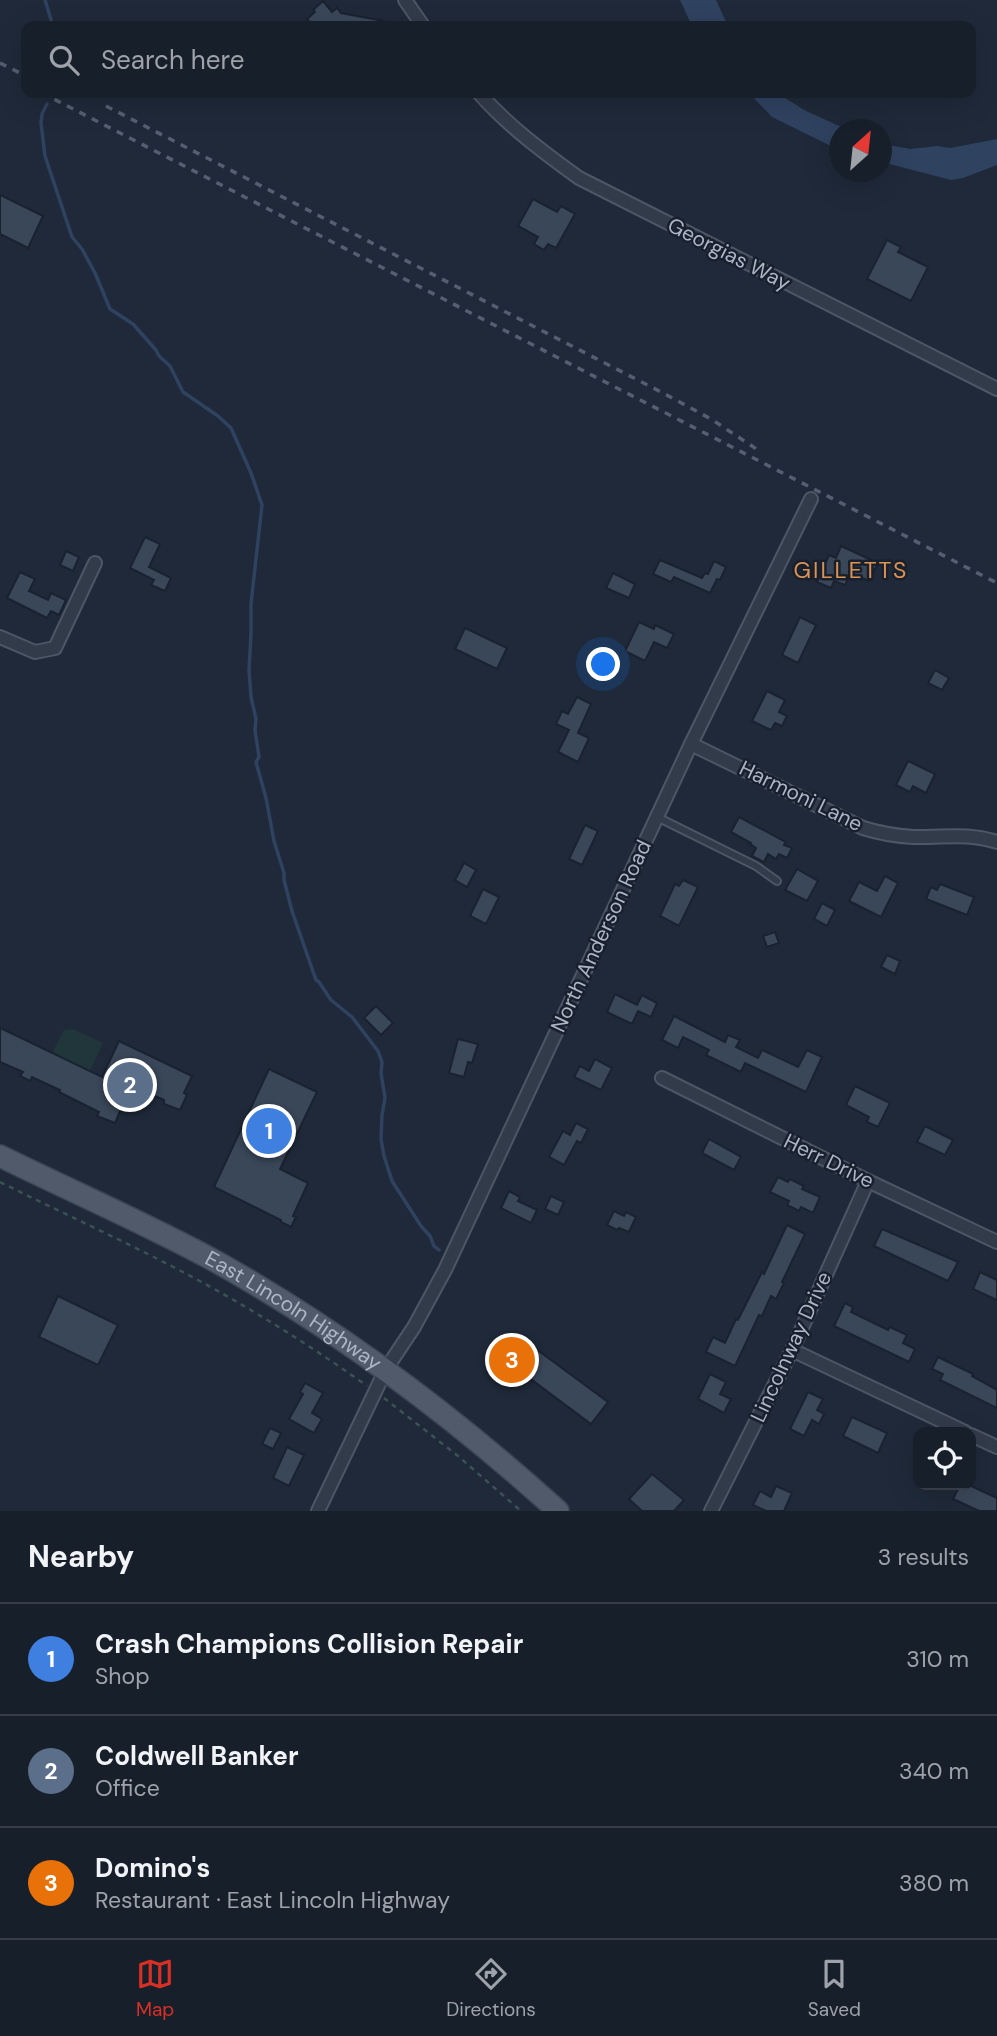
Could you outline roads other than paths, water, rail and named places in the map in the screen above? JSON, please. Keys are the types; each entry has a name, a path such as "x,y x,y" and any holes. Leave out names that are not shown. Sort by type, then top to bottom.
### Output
{"main road":[{"name":"East Lincoln Highway","path":"0,1156 215,1261 270,1294 386,1369 458,1424 558,1511"}],"street":[{"path":"405,0 420,21"},
{"name":"Georgias Way","path":"484,98 544,152 579,178 997,389"},
{"name":"North Anderson Road","path":"318,1511 386,1369 414,1327 445,1270 691,744 811,499"},
{"path":"0,637 35,652 55,648 95,563"},
{"name":"Harmoni Lane","path":"691,744 863,828 894,835 966,835 997,842"},
{"name":"Herr Drive","path":"662,1078 997,1242"},
{"name":"Lincolnway Drive","path":"710,1511 792,1350 868,1181"},
{"path":"792,1350 954,1427"},
{"path":"976,1437 997,1447"}],"lane":[{"path":"657,817 756,866 777,881"}],"water":[{"path":"680,0 716,0 726,21 690,21"},
{"path":"754,98 785,98 829,121 829,145 772,117"},
{"path":"997,139 997,165 951,180 892,165 892,146 911,149 937,146 950,148"}],"waterway":[{"path":"45,0 51,21"},
{"path":"47,104 41,123 45,156 72,237 95,273 110,309 133,324 156,350 170,366 183,392 231,428 262,505 251,604 249,670 259,757 256,762 274,841 292,911 316,980 331,1000 352,1017 378,1051 382,1062 385,1098 381,1139 384,1156 392,1181 439,1250"}],"railway":[{"path":"0,63 21,74"},
{"path":"52,98 997,583"},
{"path":"106,106 663,393 711,419 758,450"}],"place":[{"name":"Coldwell Banker","path":"130,1085"},
{"name":"Crash Champions Collision Repair","path":"269,1131"},
{"name":"Domino's","path":"512,1360"}],"district":[{"name":"GILLETTS","path":"851,570"}]}
